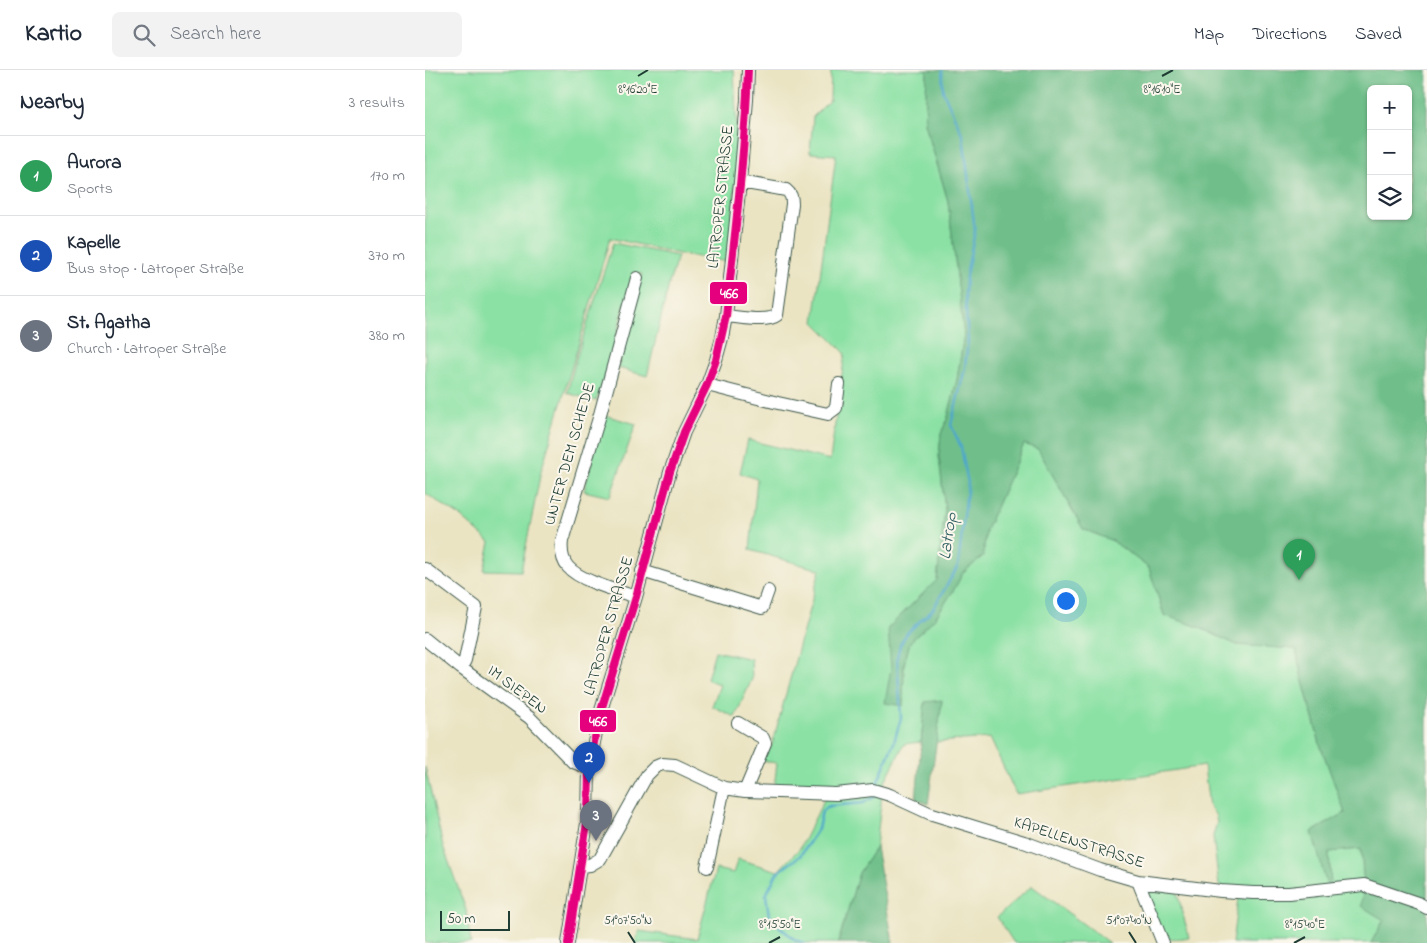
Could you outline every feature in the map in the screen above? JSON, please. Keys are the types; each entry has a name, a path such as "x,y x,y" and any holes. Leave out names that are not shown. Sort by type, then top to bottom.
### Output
{"street":[{"name":"LATROPER STRASSE","path":"568,943 588,817 589,768 599,717 670,472 684,432 707,384 716,360 726,316 747,100 748,70"},
{"path":"726,316 763,319 774,318 777,315 793,204 790,192 786,190 739,182"},
{"name":"UNTER DEM SCHEDE","path":"635,597 581,577 568,567 561,551 561,541 599,418 637,278"},
{"path":"707,384 828,414 836,408 839,384"},
{"path":"425,570 476,607 465,660 461,668"},
{"path":"642,572 762,608 768,590"},
{"name":"IM SIEPEN","path":"425,639 461,668 530,718 573,762 589,768"},
{"path":"738,723 763,738 765,742 745,792"},
{"name":"KAPELLENSTRASSE","path":"581,866 591,865 601,859 644,779 655,767 665,764 675,765 724,788 745,792 836,794 879,792 929,813 1024,842 1100,870 1138,881 1253,893 1289,893 1364,885 1427,908"},
{"path":"707,867 724,788"},
{"path":"1138,881 1163,943"}],"green space":[{"path":"425,70 734,70 738,158 728,262 680,254 610,238 541,471 521,571 484,570 490,542 460,516 425,493"},
{"path":"831,70 927,70 925,123 948,201 964,335 957,380 948,417 941,434 939,456 945,509 937,580 888,628 903,706 904,664 910,642 935,618 963,573 983,556 986,530 1024,444 1038,449 1083,529 1113,541 1149,568 1164,615 1196,626 1237,645 1296,649 1320,744 1345,813 1312,832 1331,886 1329,852 1361,849 1364,885 1384,919 1371,943 1232,943 1239,891 1219,886 1213,836 1217,822 1215,814 1209,807 1204,766 1016,794 990,738 936,742 942,701 925,702 921,742 904,744 883,785 876,847 859,873 838,943 635,943 639,931 697,939 716,869 733,873 738,859 778,871 800,848 829,790 774,789 777,763 762,761 772,745 820,570 750,550 757,479 740,473 748,440 830,460 845,353 814,322 836,155 810,153 813,117 830,100"},
{"path":"927,70 1427,70 1427,943 1371,943 1384,920 1361,906 1364,885 1361,849 1329,852 1331,886 1327,886 1312,832 1345,813 1320,744 1296,649 1237,645 1196,626 1164,615 1149,568 1113,541 1083,529 1038,449 1024,444 986,530 983,556 963,573 935,618 910,642 904,664 903,706 885,703 891,668 888,628 937,580 945,509 939,456 941,434 948,417 957,380 964,335 948,201 925,123"},
{"path":"613,243 678,256 670,280 647,376 618,368 642,274 633,272 609,366 596,401 567,393"},
{"path":"604,415 636,424 610,497 584,491"},
{"path":"715,651 751,659 752,679 735,717 712,706 720,685 707,679"},
{"path":"942,700 928,804 916,799 925,702"},
{"path":"425,767 443,846 466,910 471,943 425,943"},
{"path":"876,847 893,943 838,943 859,873"},
{"path":"1032,886 1109,943 1014,943 997,917"},
{"path":"1144,887 1177,891 1189,938 1165,939"}],"waterway":[{"name":"Latrop","path":"876,786 894,742 901,718 897,658 900,645 907,633 933,609 958,566 968,483 961,447 951,425 965,368 968,340 965,295 966,276 975,231 963,136 943,91 942,70"},
{"name":"Latrop","path":"804,943 794,939 769,915 766,895 777,873 800,856 818,829 822,811 829,806 863,803 875,796"}],"transit line":[{"name":"466","path":"568,943 588,817 589,768 599,717 636,597 670,472 684,432 707,385 716,360 726,316 742,162 748,70"}],"place":[{"name":"Aurora","path":"1299,580"},
{"name":"Kapelle","path":"589,783"},
{"name":"St. Agatha","path":"596,841"}]}
